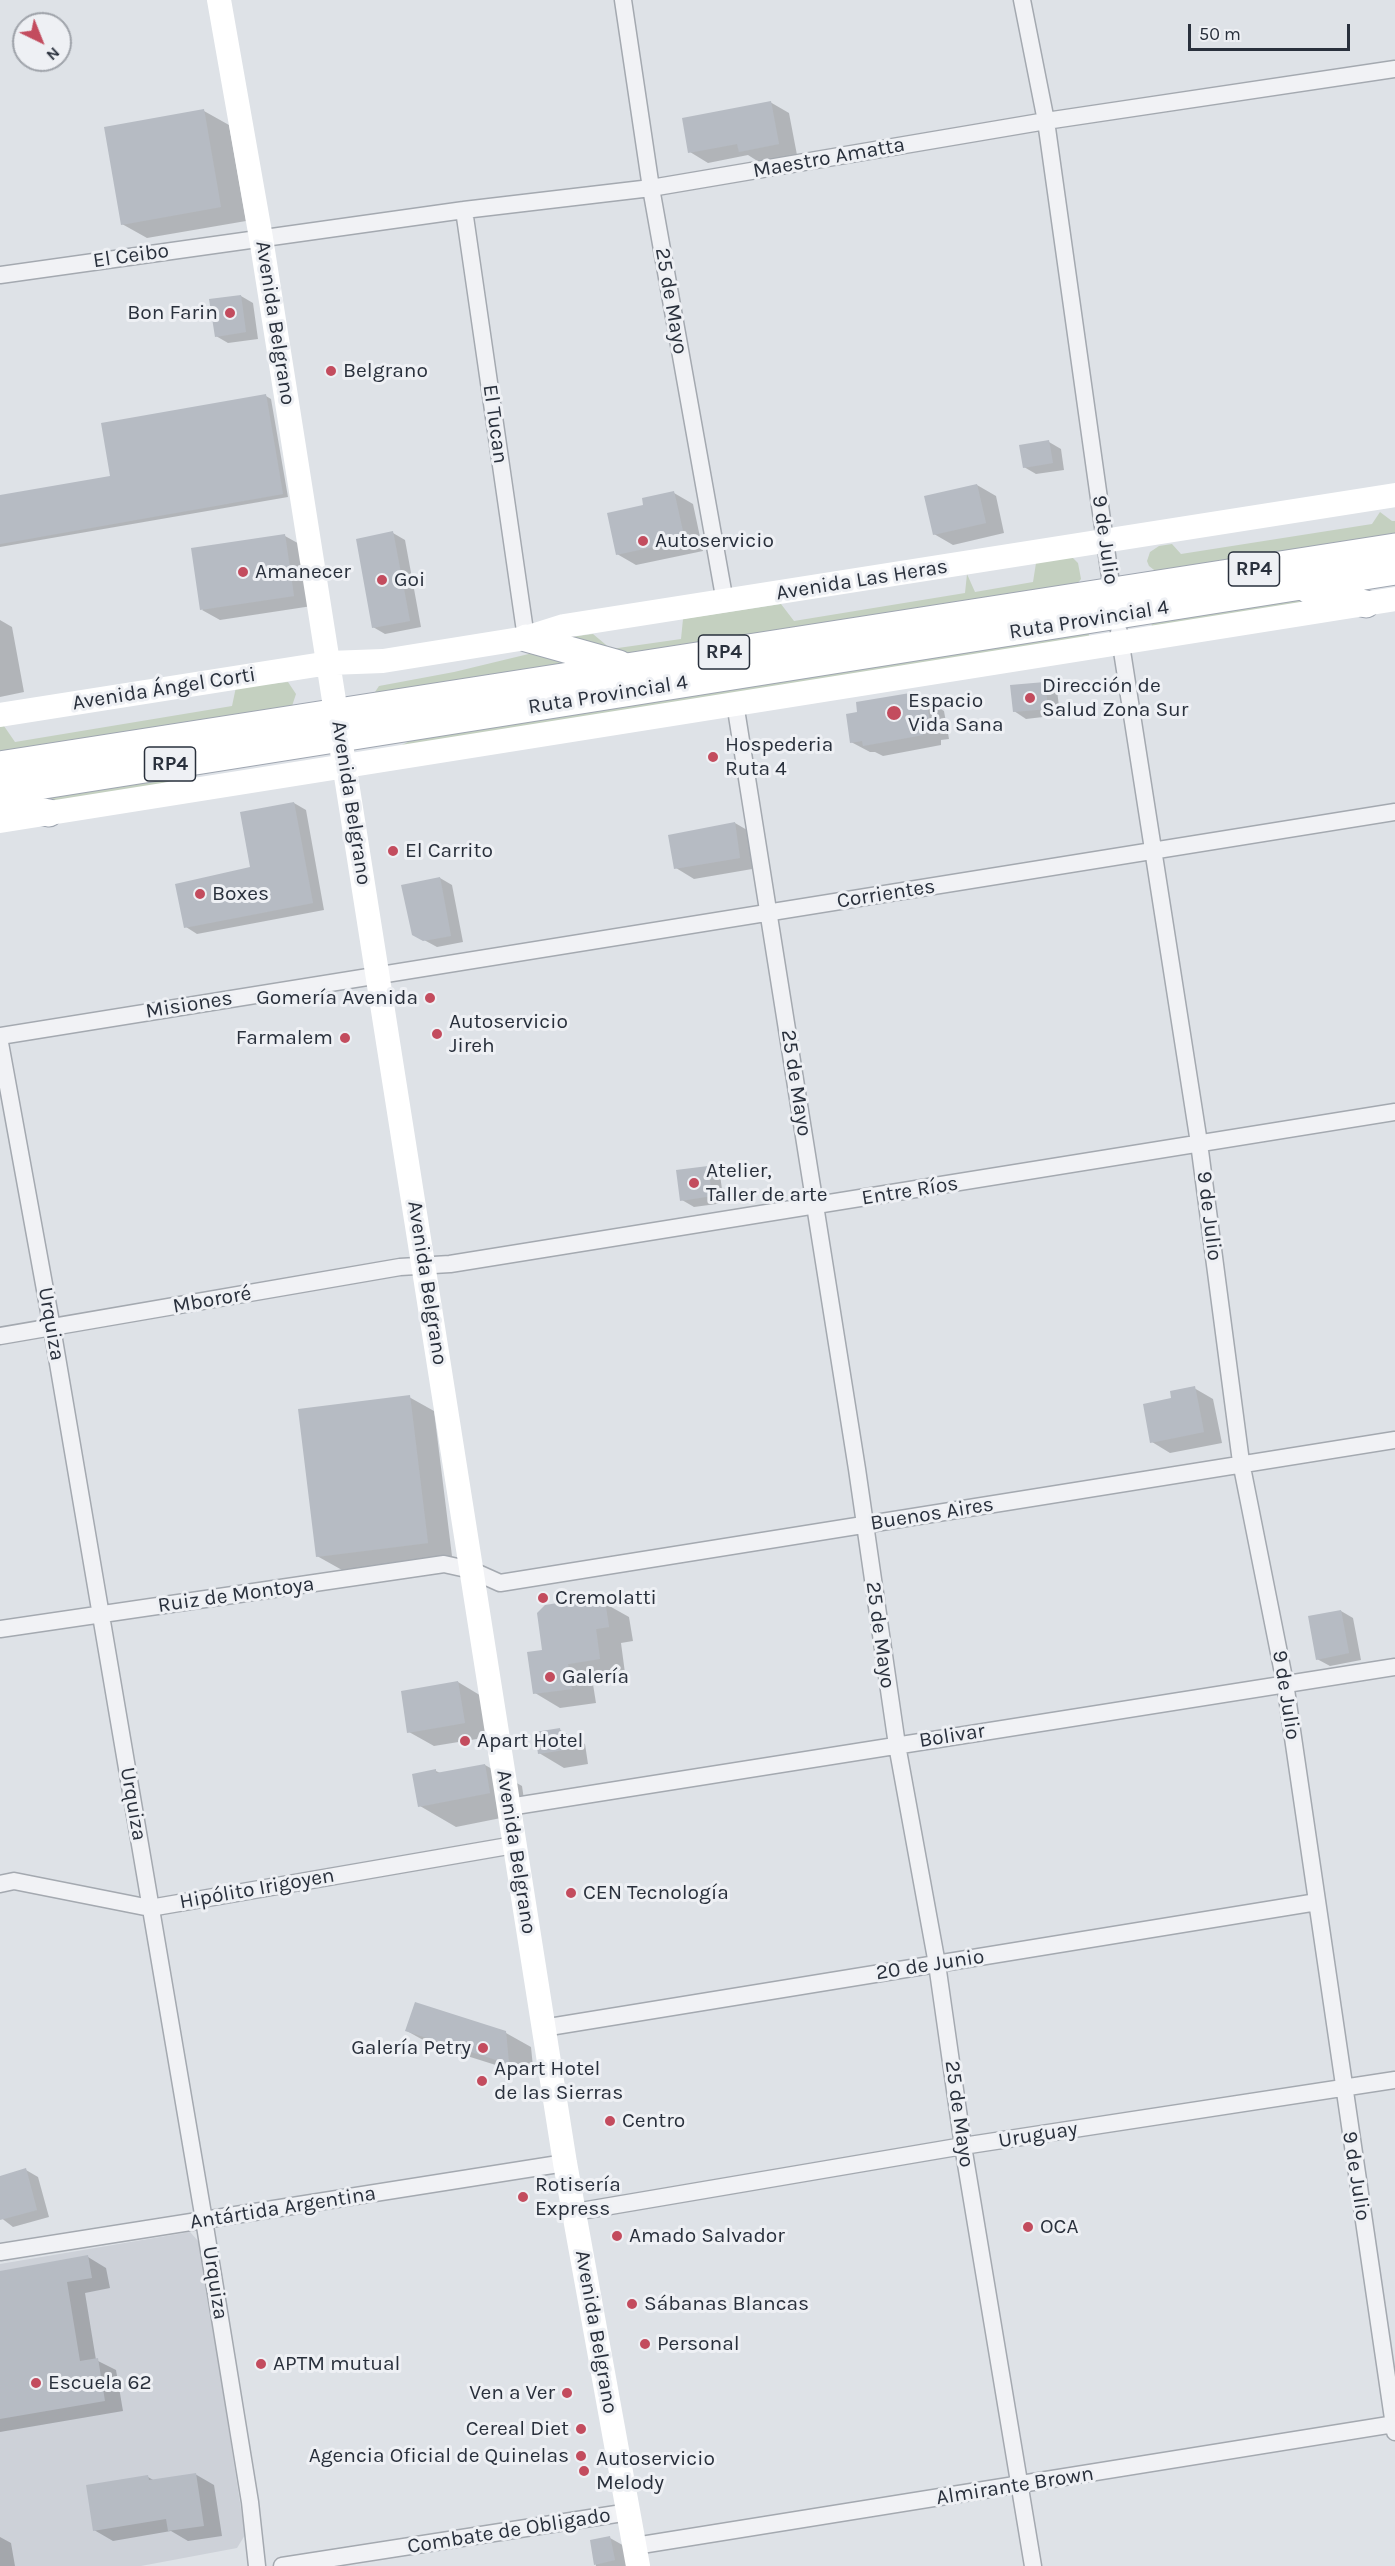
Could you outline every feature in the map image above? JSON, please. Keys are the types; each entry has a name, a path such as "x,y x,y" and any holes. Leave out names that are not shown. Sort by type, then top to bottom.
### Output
{"main road":[{"name":"Avenida Belgrano","path":"219,0 261,238 339,725 565,2163 637,2556"},
{"name":"Avenida Las Heras","path":"329,663 366,663 525,638 564,626 1395,495"},
{"name":"Ruta Provincial 4","path":"0,765 339,725 1114,603 1395,547"},
{"name":"Ruta Provincial 4","path":"0,792 629,667 1114,603 1296,587 1395,572"},
{"path":"1296,587 1366,604"},
{"path":"0,821 345,764 1395,599"},
{"path":"525,638 629,667"},
{"name":"Avenida Ángel Corti","path":"0,715 329,663"},
{"path":"0,804 49,813"}],"street":[{"name":"25 de Mayo","path":"623,0 651,188 724,602"},
{"name":"9 de Julio","path":"1022,0 1046,121 1104,541 1199,1143 1241,1462 1285,1683 1343,2088 1395,2427"},
{"name":"Maestro Amatta","path":"261,238 464,210 651,188 1046,121 1395,69"},
{"name":"El Tucan","path":"464,210 525,638"},
{"name":"El Ceibo","path":"0,275 261,238"},
{"name":"25 de Mayo","path":"735,703 897,1745 937,1964 963,2146 1033,2566"},
{"name":"Corrientes","path":"377,974 1152,853 1395,812"},
{"name":"Misiones","path":"0,1036 377,974"},
{"name":"Urquiza","path":"0,1042 52,1328 204,2220 250,2502 257,2566"},
{"name":"Entre Ríos","path":"424,1264 450,1264 815,1207 1395,1112"},
{"name":"Mbororé","path":"0,1336 424,1264"},
{"name":"Buenos Aires","path":"471,1570 500,1583 1241,1462 1395,1440"},
{"name":"Ruiz de Montoya","path":"0,1629 444,1564 471,1570"},
{"name":"Bolivar","path":"509,1807 1395,1667"},
{"name":"Hipólito Irigoyen","path":"0,1884 15,1881 150,1908 514,1845"},
{"name":"20 de Junio","path":"543,2028 1317,1902"},
{"name":"Uruguay","path":"575,2211 963,2146 1395,2080"},
{"name":"Antártida Argentina","path":"0,2252 565,2163"},
{"name":"Almirante Brown","path":"637,2556 1020,2486 1395,2427"},
{"name":"Combate de Obligado","path":"282,2566 629,2512"}],"shaded area":[{"path":"190,2232 200,2243 245,2535 237,2548 141,2566 0,2566 0,2264"}],"green space":[{"path":"1380,512 1395,521 1395,538 1158,573 1149,566 1147,561 1150,552 1159,546 1172,544 1181,554 1372,524"},
{"path":"1072,557 1078,563 1081,579 1077,584 619,659 570,637 593,634 611,649 681,639 683,619 781,604 794,621 965,593 967,574 975,592 1033,582 1036,563"},
{"path":"1311,597 1323,603 1152,626 1151,623 1151,621"},
{"path":"1089,632 1089,638 400,746 422,735"},
{"path":"541,651 566,659 567,664 377,695 375,692 379,686 454,672"},
{"path":"288,682 296,694 292,706 0,758 0,727 4,726 15,742 232,706 236,687"},
{"path":"296,758 180,778 144,789 46,807 24,799"}],"building":[{"path":"771,101 779,144 739,152 737,144 688,153 682,118"},
{"path":"204,109 221,207 121,225 104,127"},
{"path":"241,295 246,332 215,337 209,299"},
{"path":"266,394 283,494 0,544 0,495 110,476 101,423"},
{"path":"1049,440 1053,463 1023,468 1019,445"},
{"path":"977,484 986,523 933,535 924,496"},
{"path":"674,491 685,540 616,555 607,513 643,505 642,498"},
{"name":"Goi","path":"393,531 410,621 372,628 356,539"},
{"name":"Amanecer","path":"285,534 294,596 200,610 191,548"},
{"path":"1045,682 1048,709 1013,712 1010,685"},
{"path":"916,692 917,700 926,698 931,728 923,730 923,735 863,746 862,741 850,743 846,714 857,712 856,702"},
{"path":"294,802 313,903 184,928 175,884 250,867 240,812"},
{"path":"735,822 740,858 674,869 668,835"},
{"path":"440,877 451,936 423,941 412,935 401,885"},
{"name":"Atelier, Taller de arte","path":"708,1166 712,1196 680,1201 676,1170"},
{"path":"1195,1386 1204,1432 1150,1443 1143,1404 1171,1398 1170,1391"},
{"path":"410,1395 428,1543 316,1557 298,1409"},
{"path":"596,1597 605,1601 609,1627 596,1629 600,1659 568,1664 572,1689 533,1694 527,1652 542,1650 537,1613 545,1605"},
{"path":"1341,1610 1349,1653 1316,1660 1308,1616"},
{"path":"458,1681 465,1723 407,1733 401,1691"},
{"path":"560,1728 564,1750 538,1754 535,1732"},
{"path":"485,1764 490,1793 418,1807 412,1774 436,1769 436,1773"},
{"name":"Galería Petry","path":"415,2002 506,2031 509,2064 405,2031"},
{"path":"26,2168 37,2210 0,2220 0,2176"},
{"path":"88,2255 92,2278 67,2282 80,2361 98,2358 105,2401 0,2419 0,2271"},
{"path":"196,2473 204,2526 168,2531 166,2519 93,2531 86,2485 148,2475 149,2480"},
{"path":"610,2536 615,2560 594,2565 590,2540"}],"place":[{"name":"Bon Farin","path":"230,313"},
{"name":"Belgrano","path":"331,371"},
{"name":"Autoservicio","path":"643,541"},
{"name":"Amanecer","path":"243,572"},
{"name":"Goi","path":"382,580"},
{"name":"Dirección de Salud Zona Sur","path":"1030,698"},
{"name":"Espacio Vida Sana","path":"894,713"},
{"name":"Hospederia Ruta 4","path":"713,757"},
{"name":"El Carrito","path":"393,851"},
{"name":"Boxes","path":"200,894"},
{"name":"Gomería Avenida","path":"430,998"},
{"name":"Autoservicio Jireh","path":"437,1034"},
{"name":"Farmalem","path":"345,1038"},
{"name":"Atelier, Taller de arte","path":"694,1183"},
{"name":"Cremolatti","path":"543,1598"},
{"name":"Galería","path":"550,1677"},
{"name":"Apart Hotel","path":"465,1741"},
{"name":"CEN Tecnología","path":"571,1893"},
{"name":"Galería Petry","path":"483,2048"},
{"name":"Apart Hotel de las Sierras","path":"482,2081"},
{"name":"Centro","path":"610,2121"},
{"name":"Rotisería Express","path":"523,2197"},
{"name":"OCA","path":"1028,2227"},
{"name":"Amado Salvador","path":"617,2236"},
{"name":"Sábanas Blancas","path":"632,2304"},
{"name":"Personal","path":"645,2344"},
{"name":"APTM mutual","path":"261,2364"},
{"name":"Escuela 62","path":"36,2383"},
{"name":"Ven a Ver","path":"567,2393"},
{"name":"Cereal Diet","path":"581,2429"},
{"name":"Agencia Oficial de Quinelas","path":"581,2456"},
{"name":"Autoservicio Melody","path":"584,2471"}]}
